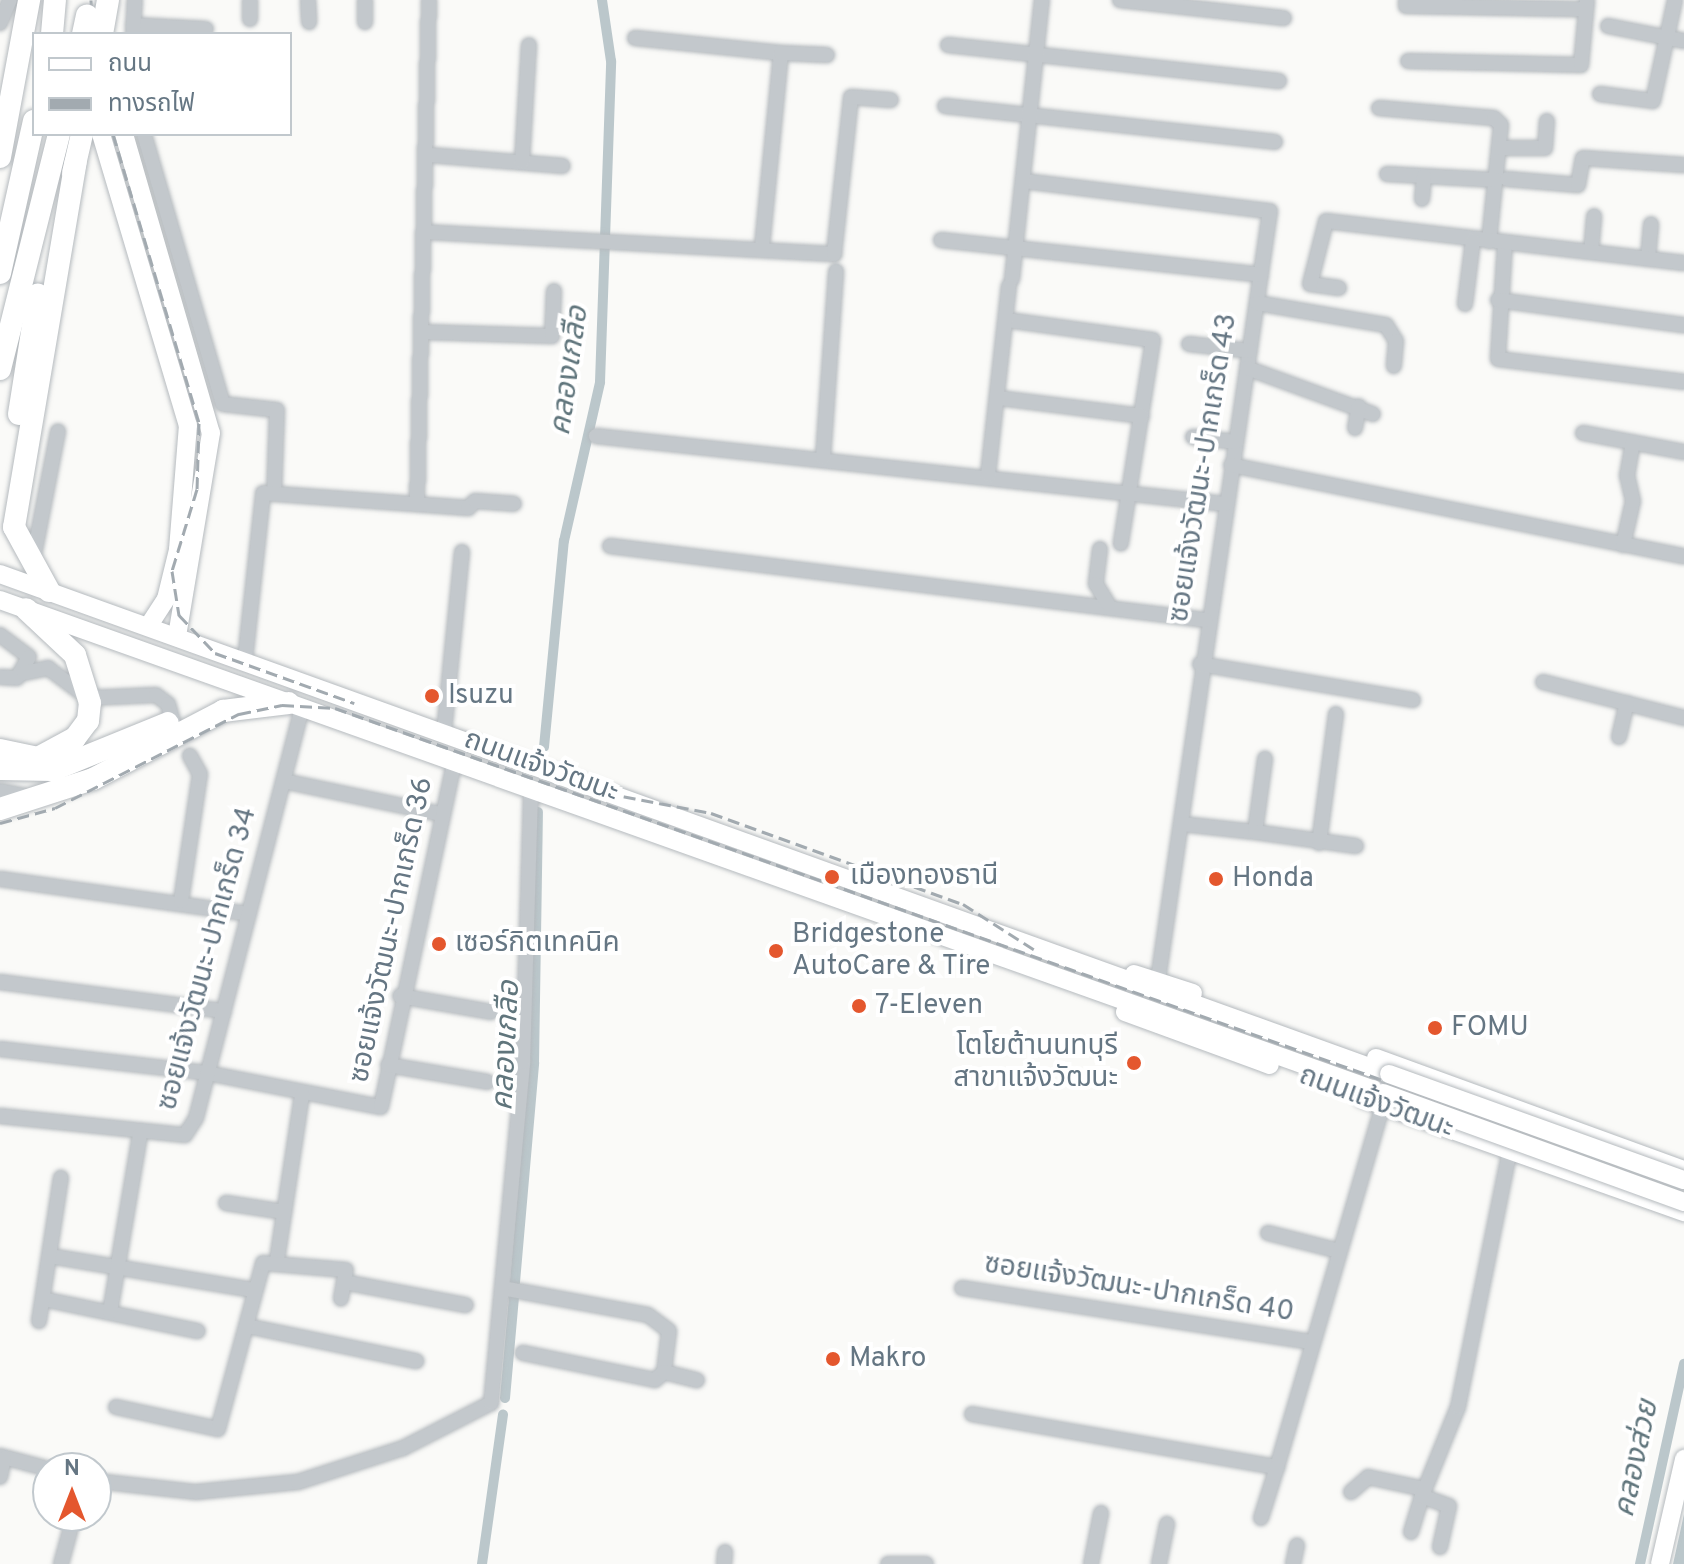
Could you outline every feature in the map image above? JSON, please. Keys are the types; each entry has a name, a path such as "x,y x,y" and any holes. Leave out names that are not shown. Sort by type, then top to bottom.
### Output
{"highway":[{"path":"0,157 29,0"},
{"path":"52,32 55,0"},
{"path":"84,32 87,0"},
{"path":"103,32 108,0"},
{"path":"0,273 32,130"},
{"path":"0,369 58,136"},
{"path":"49,591 31,568 17,542 8,511 82,136"},
{"path":"0,246 22,176"},
{"path":"0,750 38,758 75,738 88,721 88,698 75,655 26,609"},
{"path":"0,769 53,770 173,721 223,711 296,705"},
{"path":"0,809 93,779 223,711"}],"main road":[{"path":"100,0 103,32"},
{"path":"102,136 184,407 189,461 178,550 149,625"},
{"path":"125,136 207,406 210,461 177,636"},
{"name":"ถนนแจ้งวัฒนะ","path":"0,574 149,625 1684,1180"},
{"name":"ถนนแจ้งวัฒนะ","path":"0,600 1383,1099 1684,1202"},
{"name":"ถนนแจ้งวัฒนะ","path":"1081,961 1158,980 1684,1170"},
{"name":"ถนนแจ้งวัฒนะ","path":"1383,1099 1475,1138 1684,1212"},
{"path":"1475,1138 1496,1130 1499,1108 1491,1100"},
{"path":"1513,1151 1503,1131 1507,1121 1529,1113"},
{"path":"1608,1185 1621,1147"},
{"path":"1660,1564 1684,1459"}],"street":[{"path":"0,23 10,0"},
{"path":"135,0 133,29 206,29"},
{"path":"250,0 250,19"},
{"path":"308,0 309,22"},
{"path":"365,0 365,22"},
{"path":"417,504 430,155 429,0"},
{"path":"988,475 1024,181 1042,0"},
{"path":"1120,0 1284,18"},
{"path":"1406,0 1406,6 1586,4 1581,65 1408,61"},
{"path":"1600,94 1653,101 1675,0"},
{"path":"1608,26 1684,41"},
{"path":"635,38 827,55"},
{"path":"522,162 529,45"},
{"path":"948,45 1279,81"},
{"path":"762,248 781,53"},
{"path":"425,232 837,252 851,97 891,100"},
{"path":"945,106 1275,142"},
{"path":"1379,108 1494,118 1502,180 1489,241"},
{"path":"1499,148 1545,148 1547,121"},
{"path":"145,136 223,404 277,410 274,494"},
{"path":"430,155 563,166"},
{"path":"1387,174 1578,185 1583,158 1684,165"},
{"path":"1422,199 1424,176"},
{"name":"ซอยแจ้งวัฒนะ-ปากเกร็ด 43","path":"1024,181 1261,205 1270,211 1236,442 1205,620 1182,824 1158,980"},
{"path":"1591,252 1594,216"},
{"path":"1339,288 1310,284 1326,221 1684,263"},
{"path":"1648,259 1651,224"},
{"path":"941,240 1261,275"},
{"path":"1465,304 1473,240"},
{"path":"1505,243 1496,354 1504,363 1684,382"},
{"path":"823,458 836,271"},
{"path":"422,332 552,336 554,291"},
{"path":"1498,300 1684,325"},
{"path":"1257,303 1386,325 1396,341 1394,366"},
{"path":"1007,320 1150,335 1142,416 1121,543"},
{"path":"1189,344 1250,351"},
{"path":"1247,368 1359,406 1373,414"},
{"path":"999,398 1142,416"},
{"path":"1355,428 1359,406"},
{"path":"31,568 58,431"},
{"path":"1583,433 1684,452"},
{"path":"596,436 988,475 1225,504"},
{"path":"1193,437 1236,442"},
{"path":"1623,545 1633,443"},
{"path":"189,461 210,461"},
{"path":"1231,465 1684,556"},
{"path":"245,660 263,493 468,508 475,501 514,504"},
{"path":"610,546 1108,604 1205,620"},
{"path":"1100,549 1096,584 1108,604"},
{"path":"444,732 462,552"},
{"path":"0,635 24,648 24,673"},
{"path":"1200,664 1413,700"},
{"path":"0,677 48,668 88,698 156,695 168,704 173,721"},
{"path":"1543,682 1684,718"},
{"path":"1619,737 1627,703"},
{"name":"ซอยแจ้งวัฒนะ-ปากเกร็ด 34","path":"0,1116 140,1135 185,1135 207,1073 284,781 296,705"},
{"path":"1319,843 1336,714"},
{"path":"181,901 200,774 190,756"},
{"path":"1255,832 1265,759"},
{"name":"ซอยแจ้งวัฒนะ-ปากเกร็ด 36","path":"302,1094 381,1107 400,996 454,764"},
{"path":"284,781 440,814"},
{"path":"0,791 34,798"},
{"path":"112,1483 183,1492 252,1489 347,1468 444,1430 491,1403 523,1062 531,793"},
{"path":"1182,824 1356,846"},
{"path":"0,879 181,901 249,914"},
{"path":"0,982 224,1011"},
{"path":"400,996 491,1012"},
{"path":"0,1049 207,1073 302,1094 277,1260"},
{"path":"388,1065 488,1082"},
{"name":"ซอยแจ้งวัฒนะ-ปากเกร็ด 40","path":"1261,1518 1335,1250 1383,1099"},
{"path":"110,1312 140,1135"},
{"path":"1411,1532 1423,1493 1458,1407 1513,1151"},
{"path":"39,1321 61,1178"},
{"path":"226,1203 284,1212"},
{"path":"1268,1233 1335,1250"},
{"path":"50,1256 253,1290"},
{"path":"116,1407 218,1429 247,1326 253,1290 263,1263 277,1260 346,1270 341,1299"},
{"path":"344,1282 466,1305"},
{"path":"502,1288 658,1320 669,1331 664,1372 655,1380 523,1353"},
{"name":"ซอยแจ้งวัฒนะ-ปากเกร็ด 40","path":"962,1288 1309,1342"},
{"path":"43,1299 198,1331"},
{"path":"247,1326 416,1361"},
{"path":"664,1372 697,1380"},
{"path":"972,1414 1277,1467"},
{"path":"0,1477 2,1457 32,1465"},
{"path":"1351,1492 1368,1477 1423,1493 1449,1506 1440,1547"},
{"path":"1091,1564 1101,1513"},
{"path":"1159,1564 1167,1524"},
{"path":"61,1564 70,1532"},
{"path":"1293,1564 1297,1545"},
{"path":"888,1564 926,1564"}],"shaded area":[{"path":"1684,1514 1684,1564 1673,1564"}],"waterway":[{"name":"คลองเกลือ","path":"544,747 564,541 600,382 611,61 602,0"},
{"name":"คลองเกลือ","path":"515,1282 534,1063 538,812"},
{"name":"คลองเกลือ","path":"505,1398 514,1298"},
{"name":"คลองส่วย","path":"1640,1564 1684,1364"},
{"name":"คลองเกลือ","path":"482,1564 503,1414"}],"railway":[{"path":"91,0 93,32"},
{"path":"114,136 199,423 197,489 172,571 179,615 215,653 354,703"},
{"path":"0,823 55,808 239,714 282,705 335,708 1684,1187"},
{"path":"606,793 711,813 963,904 1038,952"}],"place":[{"name":"Isuzu","path":"432,696"},
{"name":"เมืองทองธานี","path":"832,877"},
{"name":"Honda","path":"1216,879"},
{"name":"เซอร์กิตเทคนิค","path":"439,944"},
{"name":"Bridgestone AutoCare & Tire","path":"776,951"},
{"name":"7-Eleven","path":"859,1006"},
{"name":"FOMU","path":"1435,1028"},
{"name":"โตโยต้านนทบุรี สาขาแจ้งวัฒนะ","path":"1134,1063"},
{"name":"Makro","path":"833,1359"}]}
